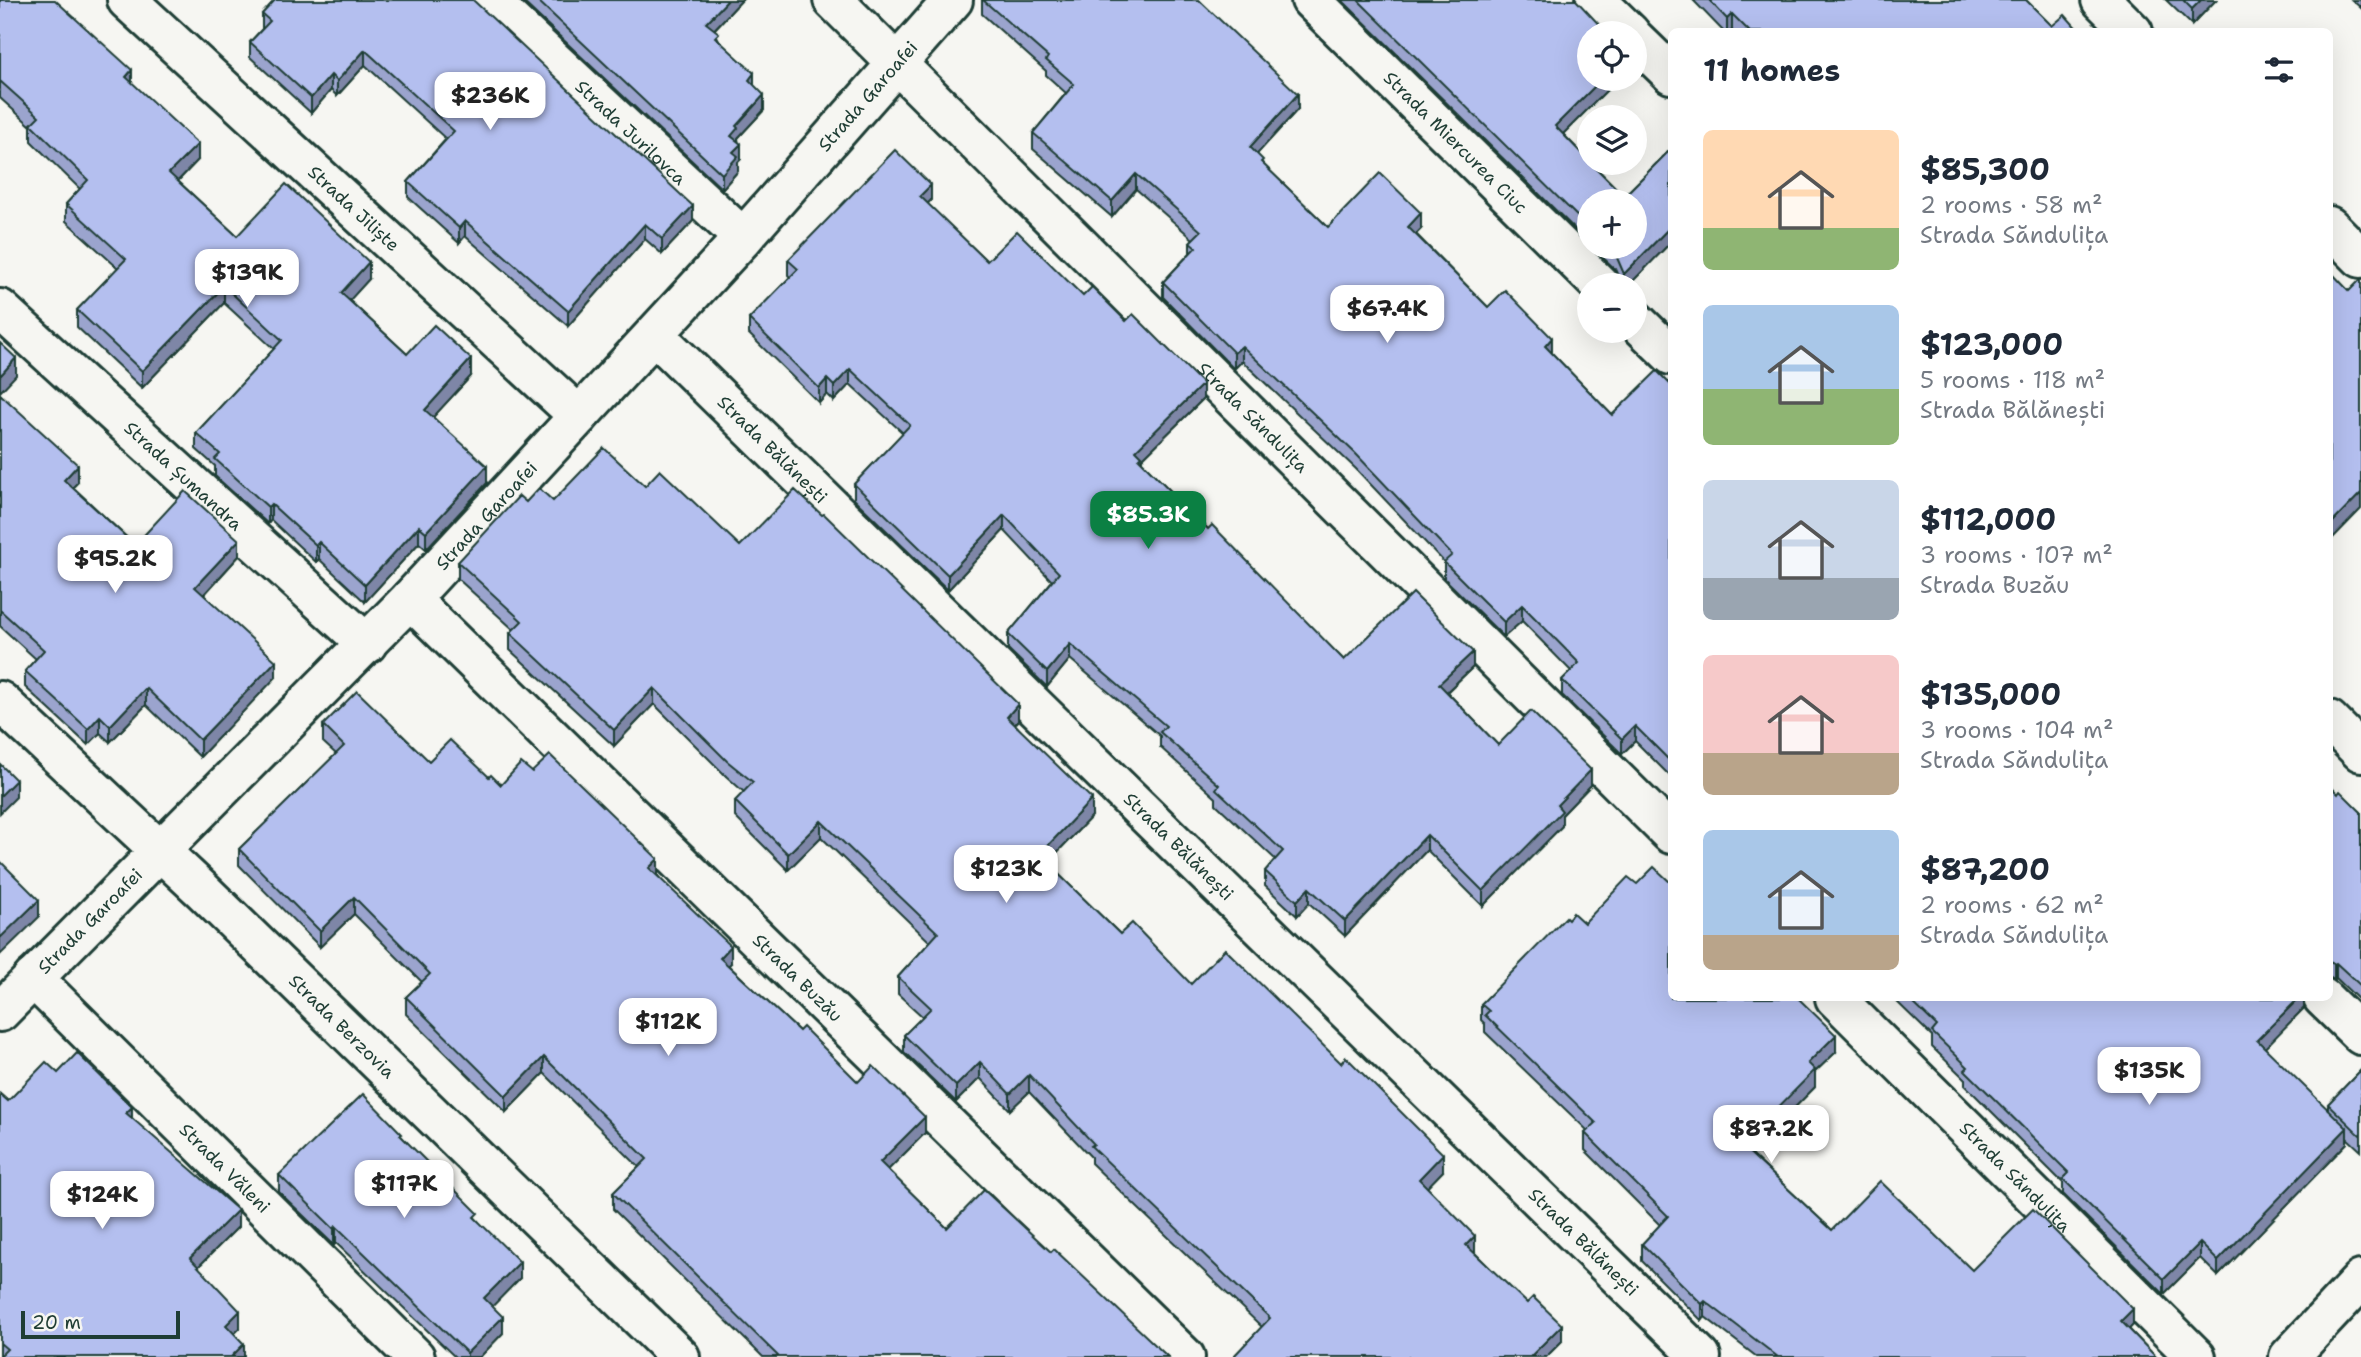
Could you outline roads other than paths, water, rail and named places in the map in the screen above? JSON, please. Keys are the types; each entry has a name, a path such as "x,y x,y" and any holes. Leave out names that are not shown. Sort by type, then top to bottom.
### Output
{"street":[{"name":"Strada Jiliște","path":"127,0 579,416"},
{"name":"Strada Jurilovca","path":"489,0 743,238"},
{"name":"Strada Săndulița","path":"833,0 1668,831"},
{"name":"Strada Garoafei","path":"0,1012 410,599 743,238 953,0"},
{"name":"Strada Miercurea Ciuc","path":"1311,0 1589,273"},
{"path":"1596,0 1618,21"},
{"path":"2101,0 2129,28"},
{"path":"1647,50 1668,71"},
{"path":"2333,230 2361,258"},
{"name":"Strada Șumandra","path":"0,309 367,644"},
{"path":"1647,332 1668,352"},
{"name":"Strada Bălănești","path":"655,335 1701,1357"},
{"name":"Strada Buzău","path":"410,599 1185,1357"},
{"name":"Strada Berzovia","path":"0,701 160,851 680,1357"},
{"path":"2333,724 2361,751"},
{"name":"Strada Văleni","path":"33,978 415,1357"},
{"name":"Strada Săndulița","path":"1838,1001 2196,1357"},
{"path":"2326,1001 2361,1035"},
{"path":"2304,1352 2361,1280"}]}
